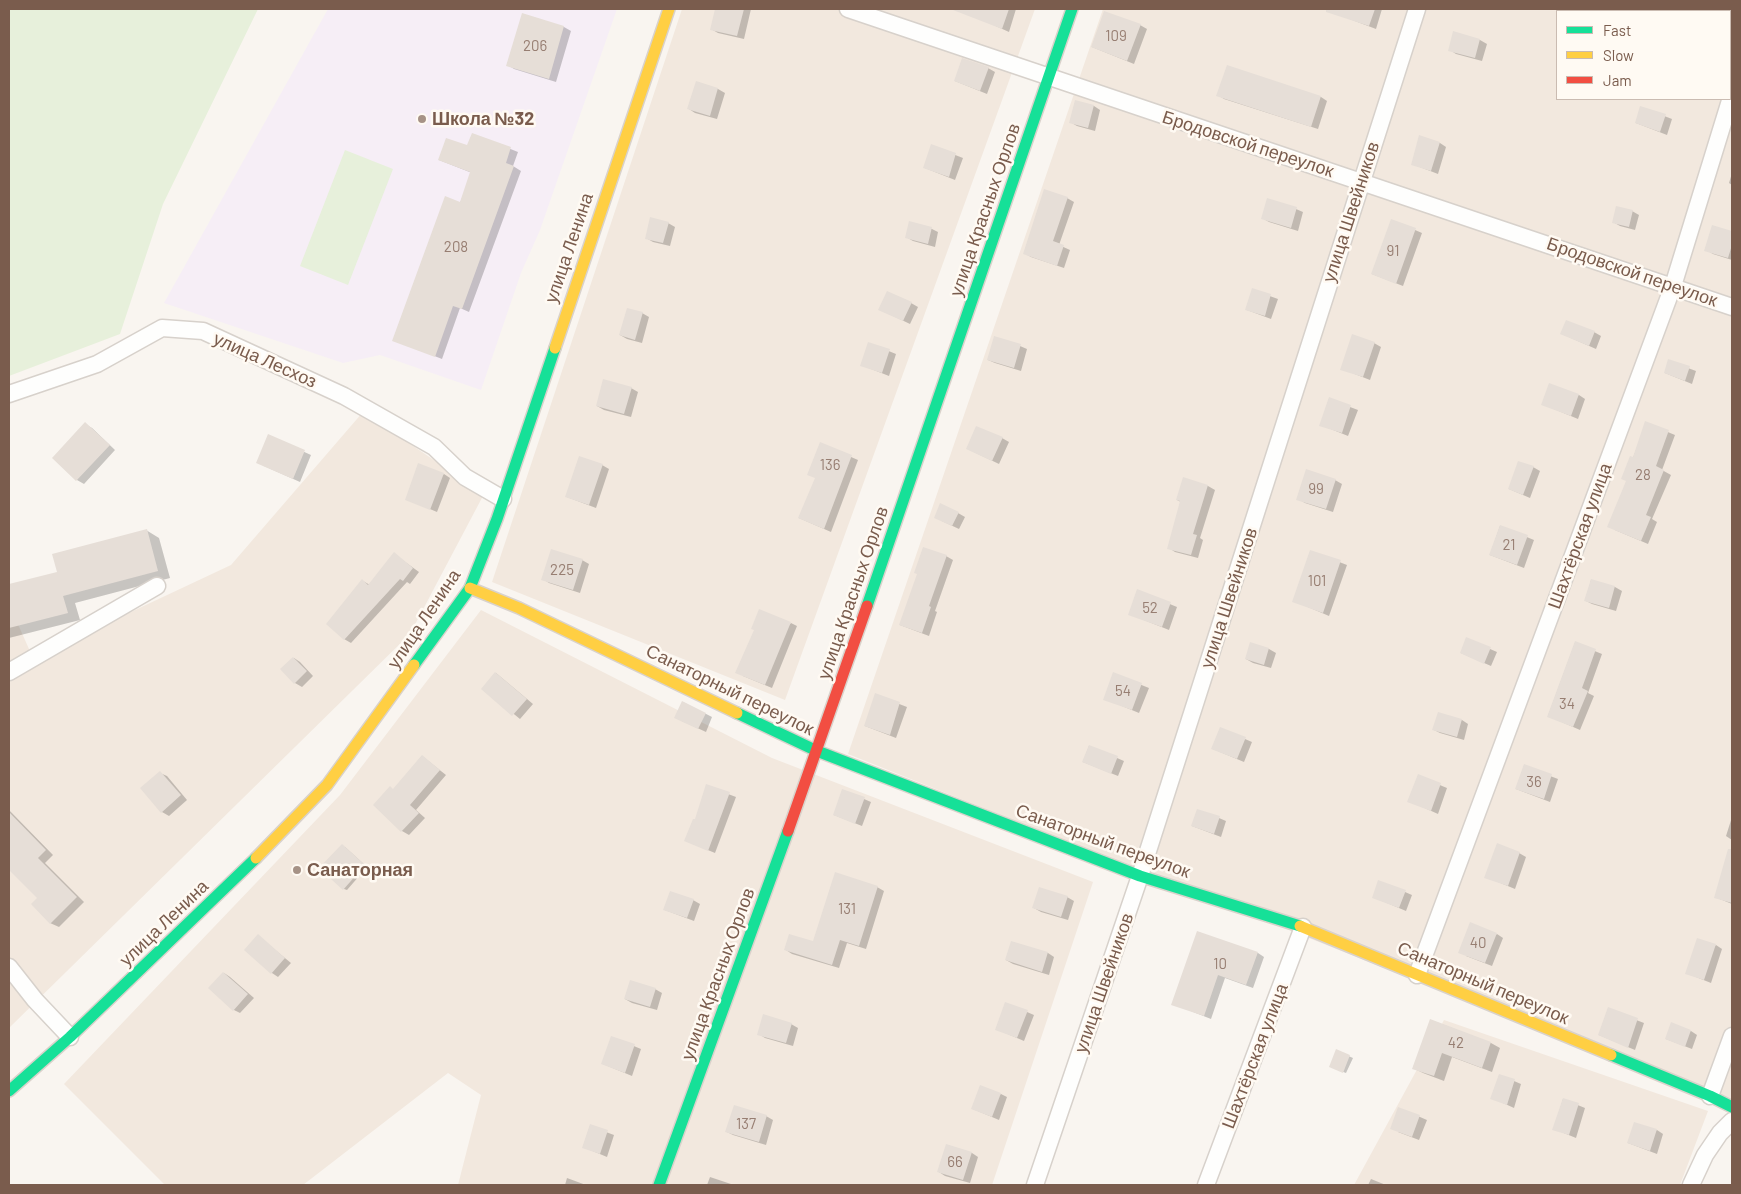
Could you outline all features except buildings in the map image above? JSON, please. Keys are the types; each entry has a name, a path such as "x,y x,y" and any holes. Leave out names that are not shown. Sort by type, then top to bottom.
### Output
{"street":[{"name":"улица Ленина","path":"9,1091 70,1037 254,860 327,786 470,588 497,519 669,9"},
{"name":"Бродовской переулок","path":"848,9 1732,307"},
{"name":"улица Красных Орлов","path":"659,1185 818,751 1072,9"},
{"name":"улица Швейников","path":"1035,1185 1140,876 1417,9"},
{"name":"Шахтёрская улица","path":"1417,974 1673,286 1730,100"},
{"name":"улица Лесхоз","path":"9,394 97,364 162,328 202,331 344,396 434,447 465,477 503,499"},
{"path":"9,672 158,586"},
{"name":"Санаторный переулок","path":"470,588 519,608 818,751 1140,876 1303,927 1710,1096 1732,1107"},
{"name":"Шахтёрская улица","path":"1206,1185 1303,927"},
{"path":"9,967 35,1000 70,1037"},
{"path":"1710,1096 1732,1036"},
{"path":"1691,1185 1705,1155 1720,1133 1732,1121"}],"shaded area":[{"name":"Школа №32","path":"328,9 617,9 540,230 521,273 481,390 380,355 343,363 164,303"},
{"path":"682,9 1035,9 785,700 492,582"},
{"path":"1103,9 1732,9 1732,1107 848,754"},
{"path":"363,412 484,494 410,634 9,1028 9,604 33,658 231,565"},
{"path":"481,610 772,758 1093,882 992,1185 458,1185 481,1095 448,1073 303,1185 165,1185 64,1084 340,795"},
{"path":"1444,1020 1708,1111 1680,1185 1354,1185"}],"green space":[{"path":"9,9 258,9 163,204 120,334 9,376"},
{"path":"345,150 393,169 348,285 300,266"}],"traffic: fast":[{"path":"867,606 1072,9"},
{"path":"414,665 470,588 497,519 555,348"},
{"path":"737,713 817,751 1140,876 1300,926"},
{"path":"659,1185 788,831"},
{"path":"9,1091 70,1037 256,858"},
{"path":"1611,1055 1732,1107"}],"traffic: slow":[{"path":"555,348 669,9"},
{"path":"470,588 519,608 737,713"},
{"path":"256,858 327,785 414,665"},
{"path":"1300,926 1611,1055"}],"traffic: jam":[{"path":"788,831 867,606"}],"place":[{"name":"Школа №32","path":"422,119"},
{"name":"Санаторная","path":"297,870"}]}
